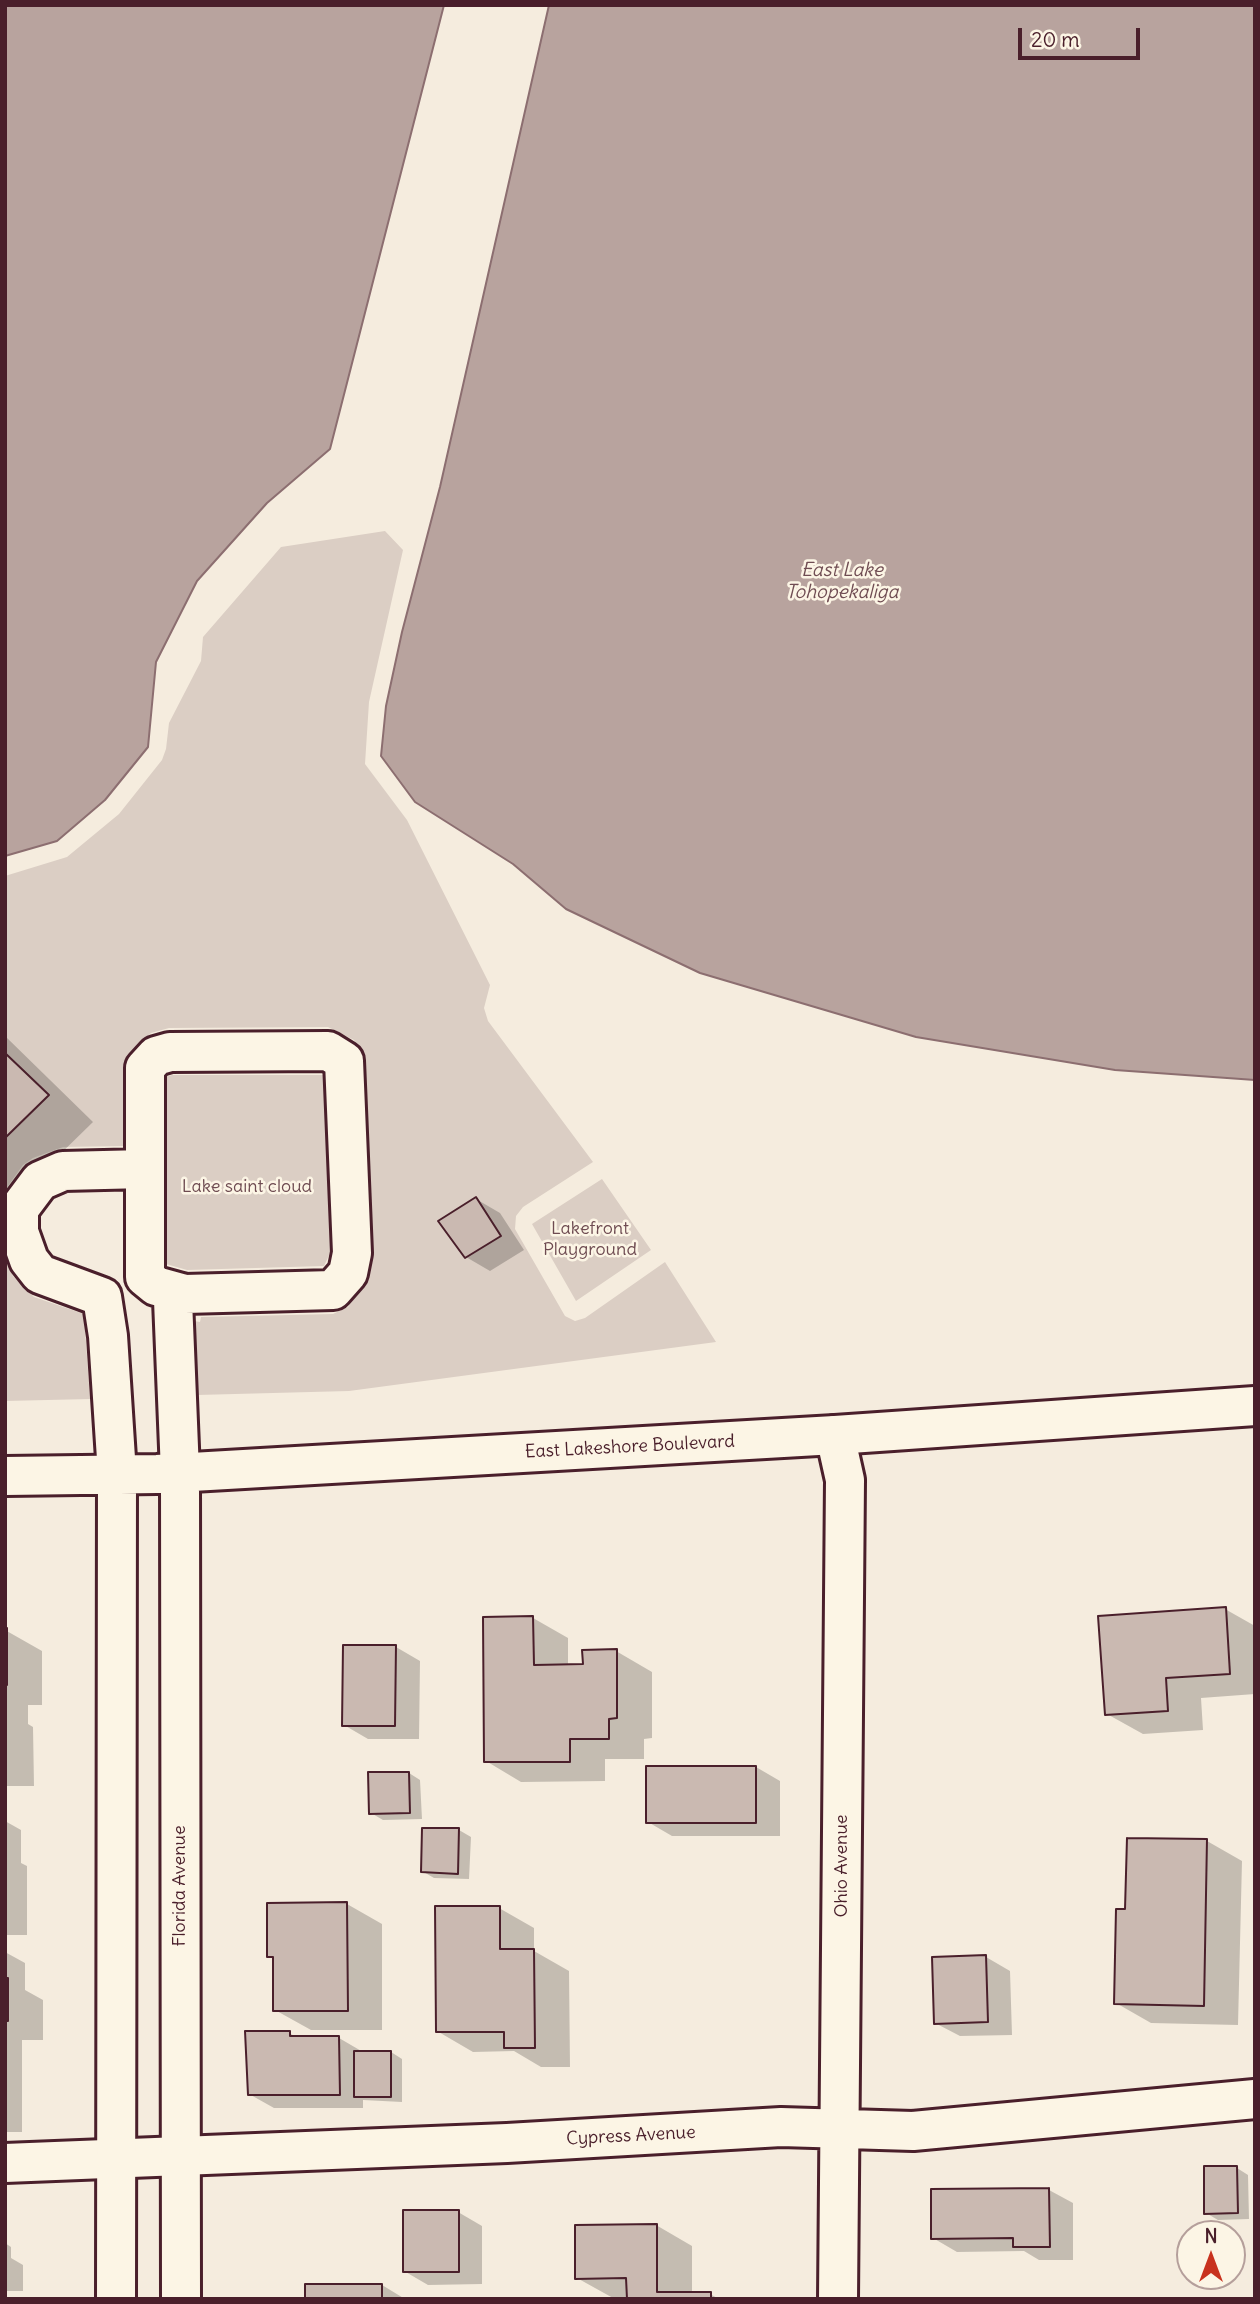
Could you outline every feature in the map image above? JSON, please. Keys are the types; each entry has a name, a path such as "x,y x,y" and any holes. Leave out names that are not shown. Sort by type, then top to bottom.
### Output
{"street":[{"path":"328,1051 344,1061 352,1253 348,1273 333,1290 185,1294 156,1286 145,1277 145,1068 156,1056 170,1052 328,1051"},
{"path":"145,1169 64,1171 40,1181 19,1209 19,1232 29,1260 40,1274 102,1297 145,1277"},
{"name":"Florida Avenue","path":"181,2299 180,1472 173,1300 185,1294"},
{"path":"102,1297 108,1336 117,1474 116,2299"},
{"name":"East Lakeshore Boulevard","path":"5,1476 180,1472 835,1435 1255,1406"},
{"name":"Ohio Avenue","path":"835,1435 845,1480 838,2299"},
{"name":"Cypress Avenue","path":"5,2163 507,2143 781,2127 913,2131 1255,2099"}],"green space":[{"path":"385,531 403,550 369,702 365,764 407,820 490,985 484,1008 488,1021 593,1162 523,1207 516,1216 515,1229 565,1316 575,1321 585,1318 665,1262 716,1342 349,1391 197,1395 194,1321 200,1322 201,1317 333,1314 348,1307 369,1278 373,1252 365,1060 354,1040 328,1027 169,1028 151,1033 131,1051 125,1068 124,1146 63,1147 33,1158 23,1165 5,1190 5,876 67,857 119,814 162,760 169,723 201,661 203,637 281,547"},
{"name":"Lake saint cloud","path":"324,1075 331,1251 324,1266 187,1270 166,1264 166,1077"},
{"name":"Lakefront Playground","path":"602,1179 651,1250 576,1301 532,1224"},
{"path":"5,1254 13,1276 34,1297 84,1314 90,1399 5,1401"}],"water":[{"path":"5,5 444,5 330,449 267,503 197,581 156,662 148,747 105,800 57,841 5,856"},
{"name":"East Lake Tohopekaliga","path":"549,5 1255,5 1255,1080 1115,1070 916,1037 700,973 566,909 513,864 415,802 381,756 386,706 402,632 440,487"}],"building":[{"path":"5,1053 49,1095 5,1138"},
{"path":"476,1197 501,1236 465,1258 438,1221"},
{"path":"1226,1607 1230,1674 1166,1678 1168,1711 1105,1715 1098,1616"},
{"path":"533,1616 534,1665 583,1664 582,1650 617,1649 617,1718 609,1719 609,1739 570,1739 570,1762 484,1762 483,1617"},
{"path":"7,1628 7,1685 5,1685"},
{"path":"343,1645 396,1645 395,1726 342,1726"},
{"path":"646,1766 756,1766 756,1823 646,1823"},
{"path":"368,1772 409,1772 410,1813 369,1814"},
{"path":"422,1828 459,1828 458,1874 421,1872"},
{"path":"1127,1838 1207,1839 1204,2006 1114,2004 1116,1909 1125,1909"},
{"path":"347,1902 348,2011 273,2011 273,1957 267,1957 267,1903"},
{"path":"435,1906 500,1906 500,1949 534,1949 535,2048 504,2048 504,2032 436,2032"},
{"path":"986,1955 988,2022 934,2024 932,1957"},
{"path":"5,1978 8,1978 8,2021 5,2021"},
{"path":"245,2031 290,2031 290,2036 339,2036 340,2095 248,2095"},
{"path":"354,2051 391,2051 391,2097 354,2097"},
{"path":"1204,2166 1237,2166 1238,2213 1204,2214"},
{"path":"1049,2188 1050,2247 1013,2247 1013,2238 931,2239 931,2189"},
{"path":"403,2210 459,2210 459,2272 403,2272"},
{"path":"657,2224 657,2292 711,2292 711,2299 627,2299 626,2278 575,2279 575,2225"},
{"path":"305,2284 382,2284 382,2299 305,2299"}]}
